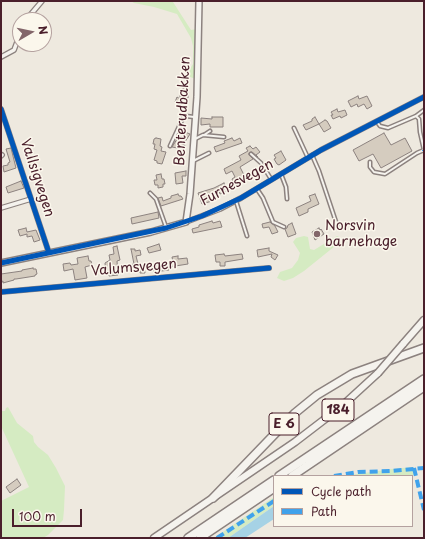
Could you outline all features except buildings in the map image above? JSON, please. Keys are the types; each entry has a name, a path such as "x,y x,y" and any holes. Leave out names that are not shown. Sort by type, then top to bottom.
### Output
{"highway":[{"name":"E 6","path":"213,498 295,413 317,395 352,374 424,348"},
{"path":"280,475 424,379"},
{"path":"293,475 424,387"},
{"path":"188,538 273,481"},
{"path":"200,538 273,489"}],"main road":[{"name":"Benterudbakken","path":"186,222 194,139 199,1"},
{"name":"Furnesvegen","path":"1,263 166,228 186,222"},
{"name":"184","path":"154,538 311,430 357,394 378,373 424,320"}],"street":[{"path":"33,12 42,1"},
{"path":"1,57 12,52"},
{"name":"Furnesvegen","path":"186,222 236,201 312,155 424,97"},
{"name":"Vallsigvegen","path":"1,109 49,253"},
{"path":"1,208 31,199"},
{"name":"Valumsvegen","path":"1,292 269,268"}],"lane":[{"path":"376,121 380,126 388,128 416,116 424,110"},
{"path":"170,146 183,118 186,116 195,117"},
{"path":"370,162 370,167 374,172 385,174 424,150 420,132 420,120 416,116"},
{"path":"294,128 308,158"},
{"path":"194,139 210,131"},
{"path":"203,135 224,137"},
{"path":"192,161 209,153"},
{"path":"250,154 261,163 271,179"},
{"path":"312,155 324,185 336,224"},
{"path":"281,173 285,184 286,199"},
{"path":"256,188 263,198 273,222 284,227"},
{"path":"150,193 156,199 166,228"},
{"path":"236,201 247,236"}],"green space":[{"path":"131,1 176,1 173,2 191,30 197,29 195,79 186,75 193,64 193,46 191,38 177,14"},
{"path":"304,236 308,237 310,249 314,250 337,236 339,237 340,242 293,278 284,281 277,278 280,272 292,268 298,260 300,253 293,242 296,238"},
{"path":"8,407 17,423 33,436 34,442 48,455 65,486 63,520 43,538 1,538 1,501 29,487 1,426 1,411 5,411"},
{"path":"413,467 414,475 350,475"},
{"path":"273,498 273,507 228,538 214,538"}],"water":[{"path":"273,507 273,520 245,538 228,538"}],"marked path":[{"path":"414,468 424,510"},
{"path":"340,475 358,472 424,468"},
{"path":"217,538 273,502"}],"cycle path":[{"path":"1,263 166,228 202,216 241,198 321,150 424,97"},
{"path":"1,109 49,253"},
{"path":"1,292 269,268"}],"place":[{"name":"Norsvin barnehage","path":"317,234"}]}
